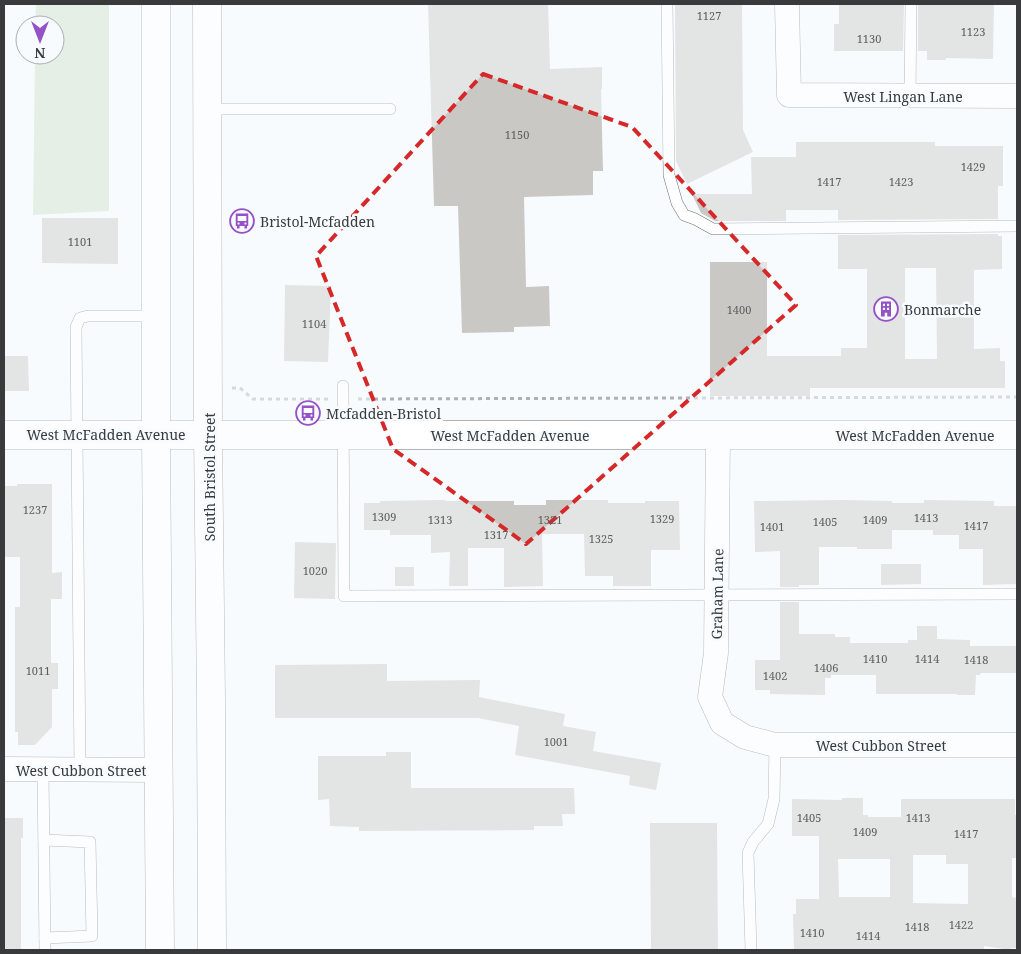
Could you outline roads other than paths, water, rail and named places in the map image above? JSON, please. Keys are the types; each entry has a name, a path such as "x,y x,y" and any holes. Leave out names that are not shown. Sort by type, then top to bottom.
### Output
{"main road":[{"path":"156,4 156,434 160,950"},
{"name":"South Bristol Street","path":"207,4 212,950"},
{"name":"West McFadden Avenue","path":"4,435 1017,435"}],"street":[{"name":"West Lingan Lane","path":"788,4 789,95 1017,96"},
{"name":"Graham Lane","path":"718,435 716,653 710,696 722,723 745,737"},
{"name":"West Cubbon Street","path":"745,737 775,745 1017,745"},
{"name":"West Cubbon Street","path":"4,769 159,770"}],"lane":[{"path":"667,4 669,175 677,203 684,215 712,229 1017,226"},
{"path":"910,95 911,4"},
{"path":"208,109 390,109"},
{"path":"80,770 76,327 80,318 88,316 156,316"},
{"path":"343,386 344,596 1017,594"},
{"path":"751,950 748,853 753,842 768,824 774,799 775,745"},
{"path":"43,770 45,944 92,936 90,842 44,840"}],"place":[{"name":"Bristol-Mcfadden","path":"242,221"},
{"name":"Bonmarche","path":"886,309"},
{"name":"Mcfadden-Bristol","path":"308,413"}]}
